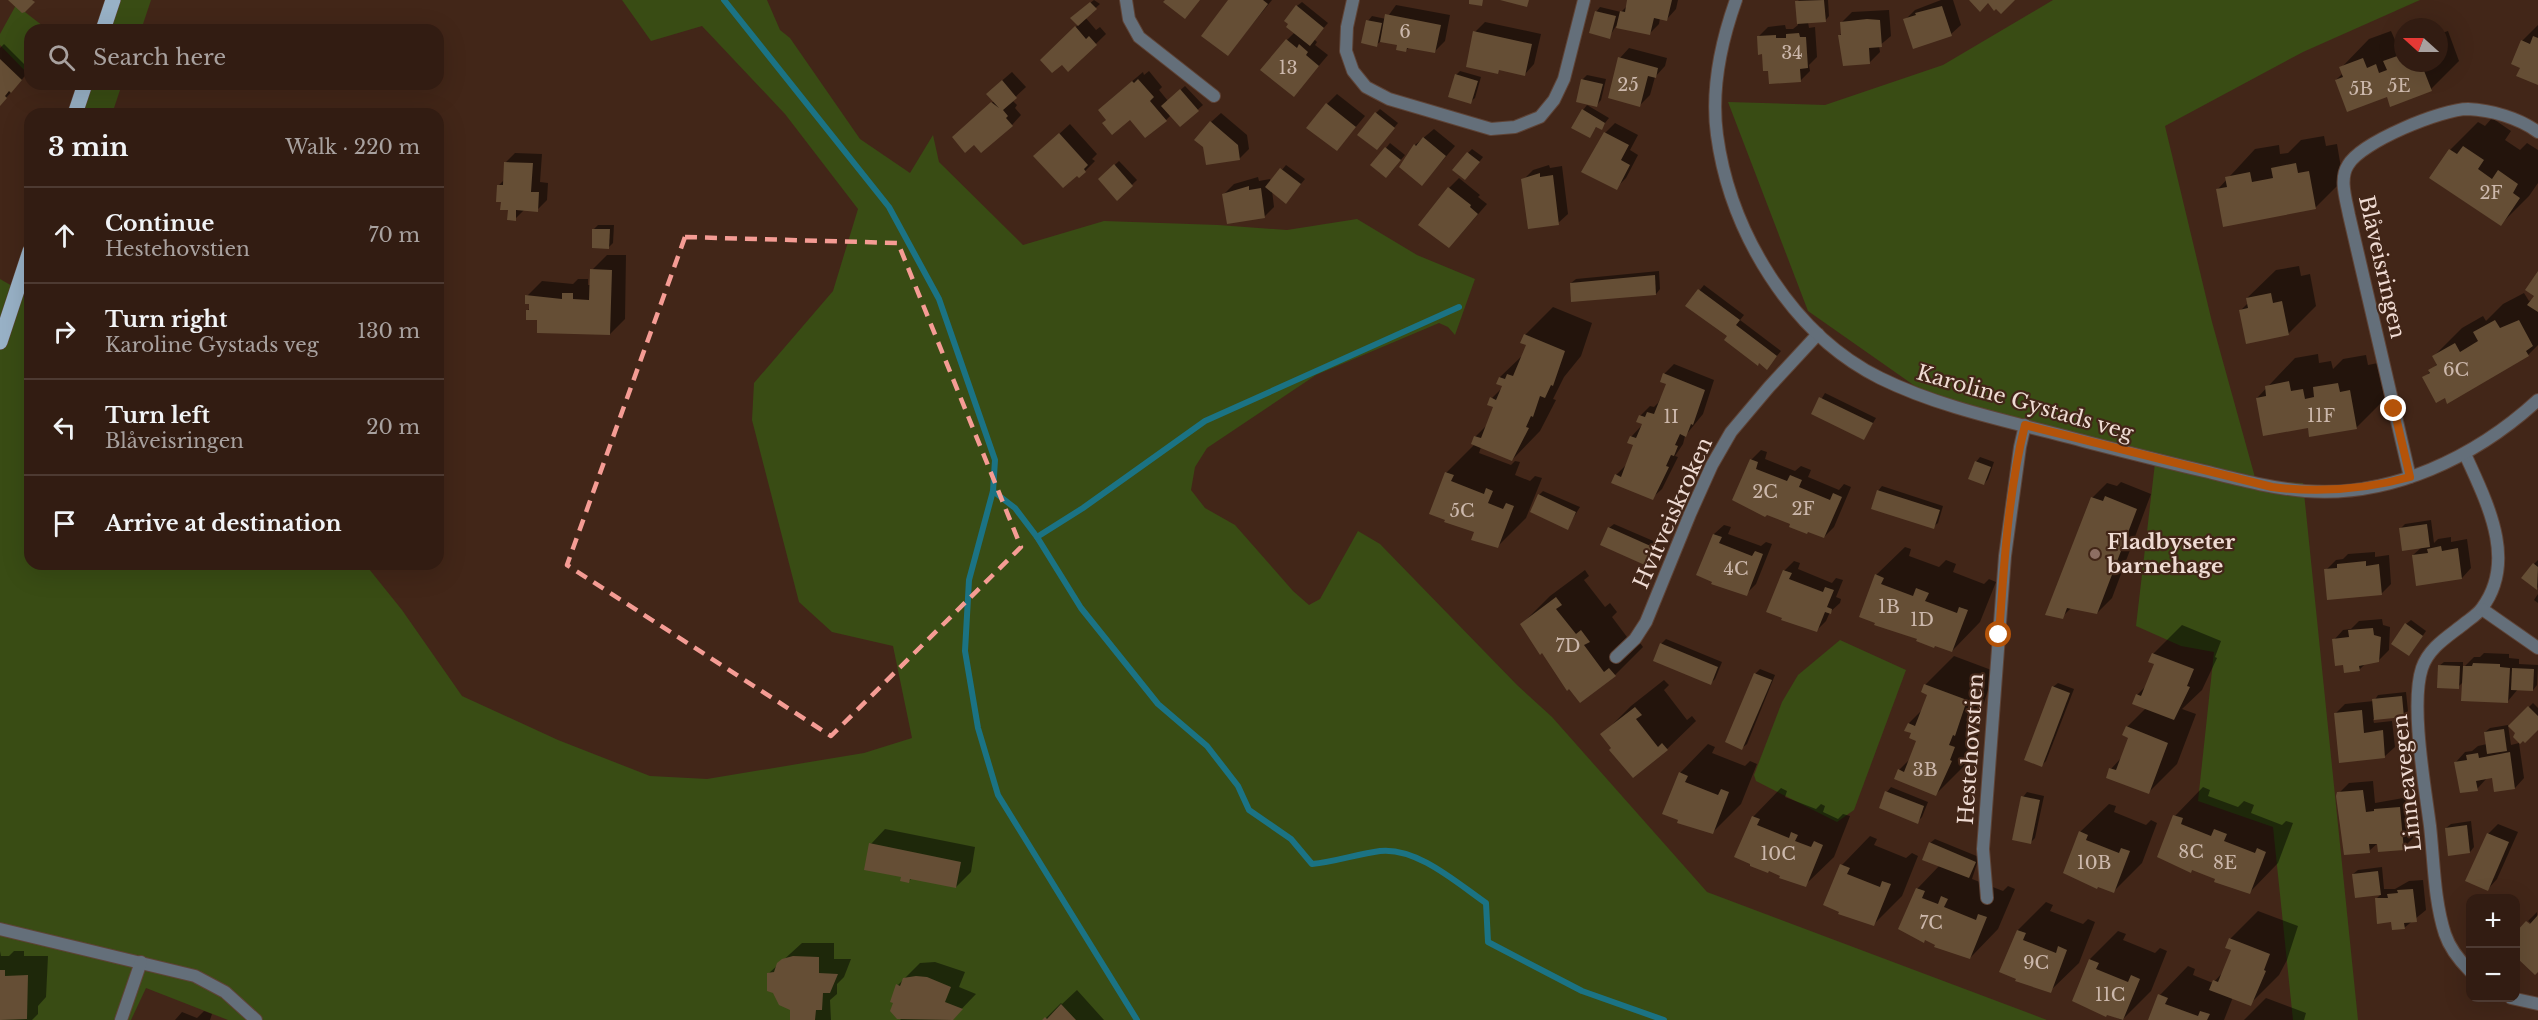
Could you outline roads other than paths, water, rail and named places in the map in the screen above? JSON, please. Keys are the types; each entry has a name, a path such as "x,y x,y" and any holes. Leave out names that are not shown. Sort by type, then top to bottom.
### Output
{"main road":[{"path":"105,24 113,0"},
{"path":"77,108 83,90"},
{"path":"0,342 24,269"}],"street":[{"path":"1126,0 1129,19 1139,37 1214,96"},
{"path":"1353,0 1347,27 1346,51 1353,71 1366,87 1389,99 1491,129 1515,127 1540,117 1554,100 1564,79 1584,0"},
{"name":"Karoline Gystads veg","path":"1736,0 1721,54 1716,94 1717,133 1722,161 1752,247 1784,297 1818,334 1877,377 1949,406 2272,487 2307,491 2346,490 2410,477 2465,454 2487,441 2538,400"},
{"name":"Blåveisringen","path":"2410,477 2349,215 2343,183 2346,166 2356,154 2370,144 2451,111 2468,110 2509,117 2538,132"},
{"name":"Hvitveiskroken","path":"1616,657 1635,639 1646,622 1690,514 1712,465 1731,432 1818,334"},
{"name":"Hestehovstien","path":"1987,898 1983,849 2005,556 2025,425"},
{"name":"Linneavegen","path":"2465,454 2493,520 2499,550 2492,588 2482,609 2435,646 2422,667 2418,691 2420,736 2439,908 2446,936 2459,960 2466,967"},
{"path":"2482,609 2538,648"},
{"path":"0,929 195,976 213,984 256,1020"},
{"path":"121,1020 141,962"},
{"path":"2520,1000 2538,1004"}],"waterway":[{"path":"724,0 889,207 939,299 995,460 993,491 969,580 965,651 978,728 998,795 1137,1020"},
{"path":"1037,537 1083,508 1205,421 1459,307"},
{"path":"993,491 1015,508 1037,537 1081,608 1158,704 1207,746 1238,786 1249,810 1291,839 1312,864 1380,851 1394,851 1422,860 1486,903 1488,942 1582,991 1664,1020"}],"place":[{"name":"Fladbyseter barnehage","path":"2095,554"}]}
